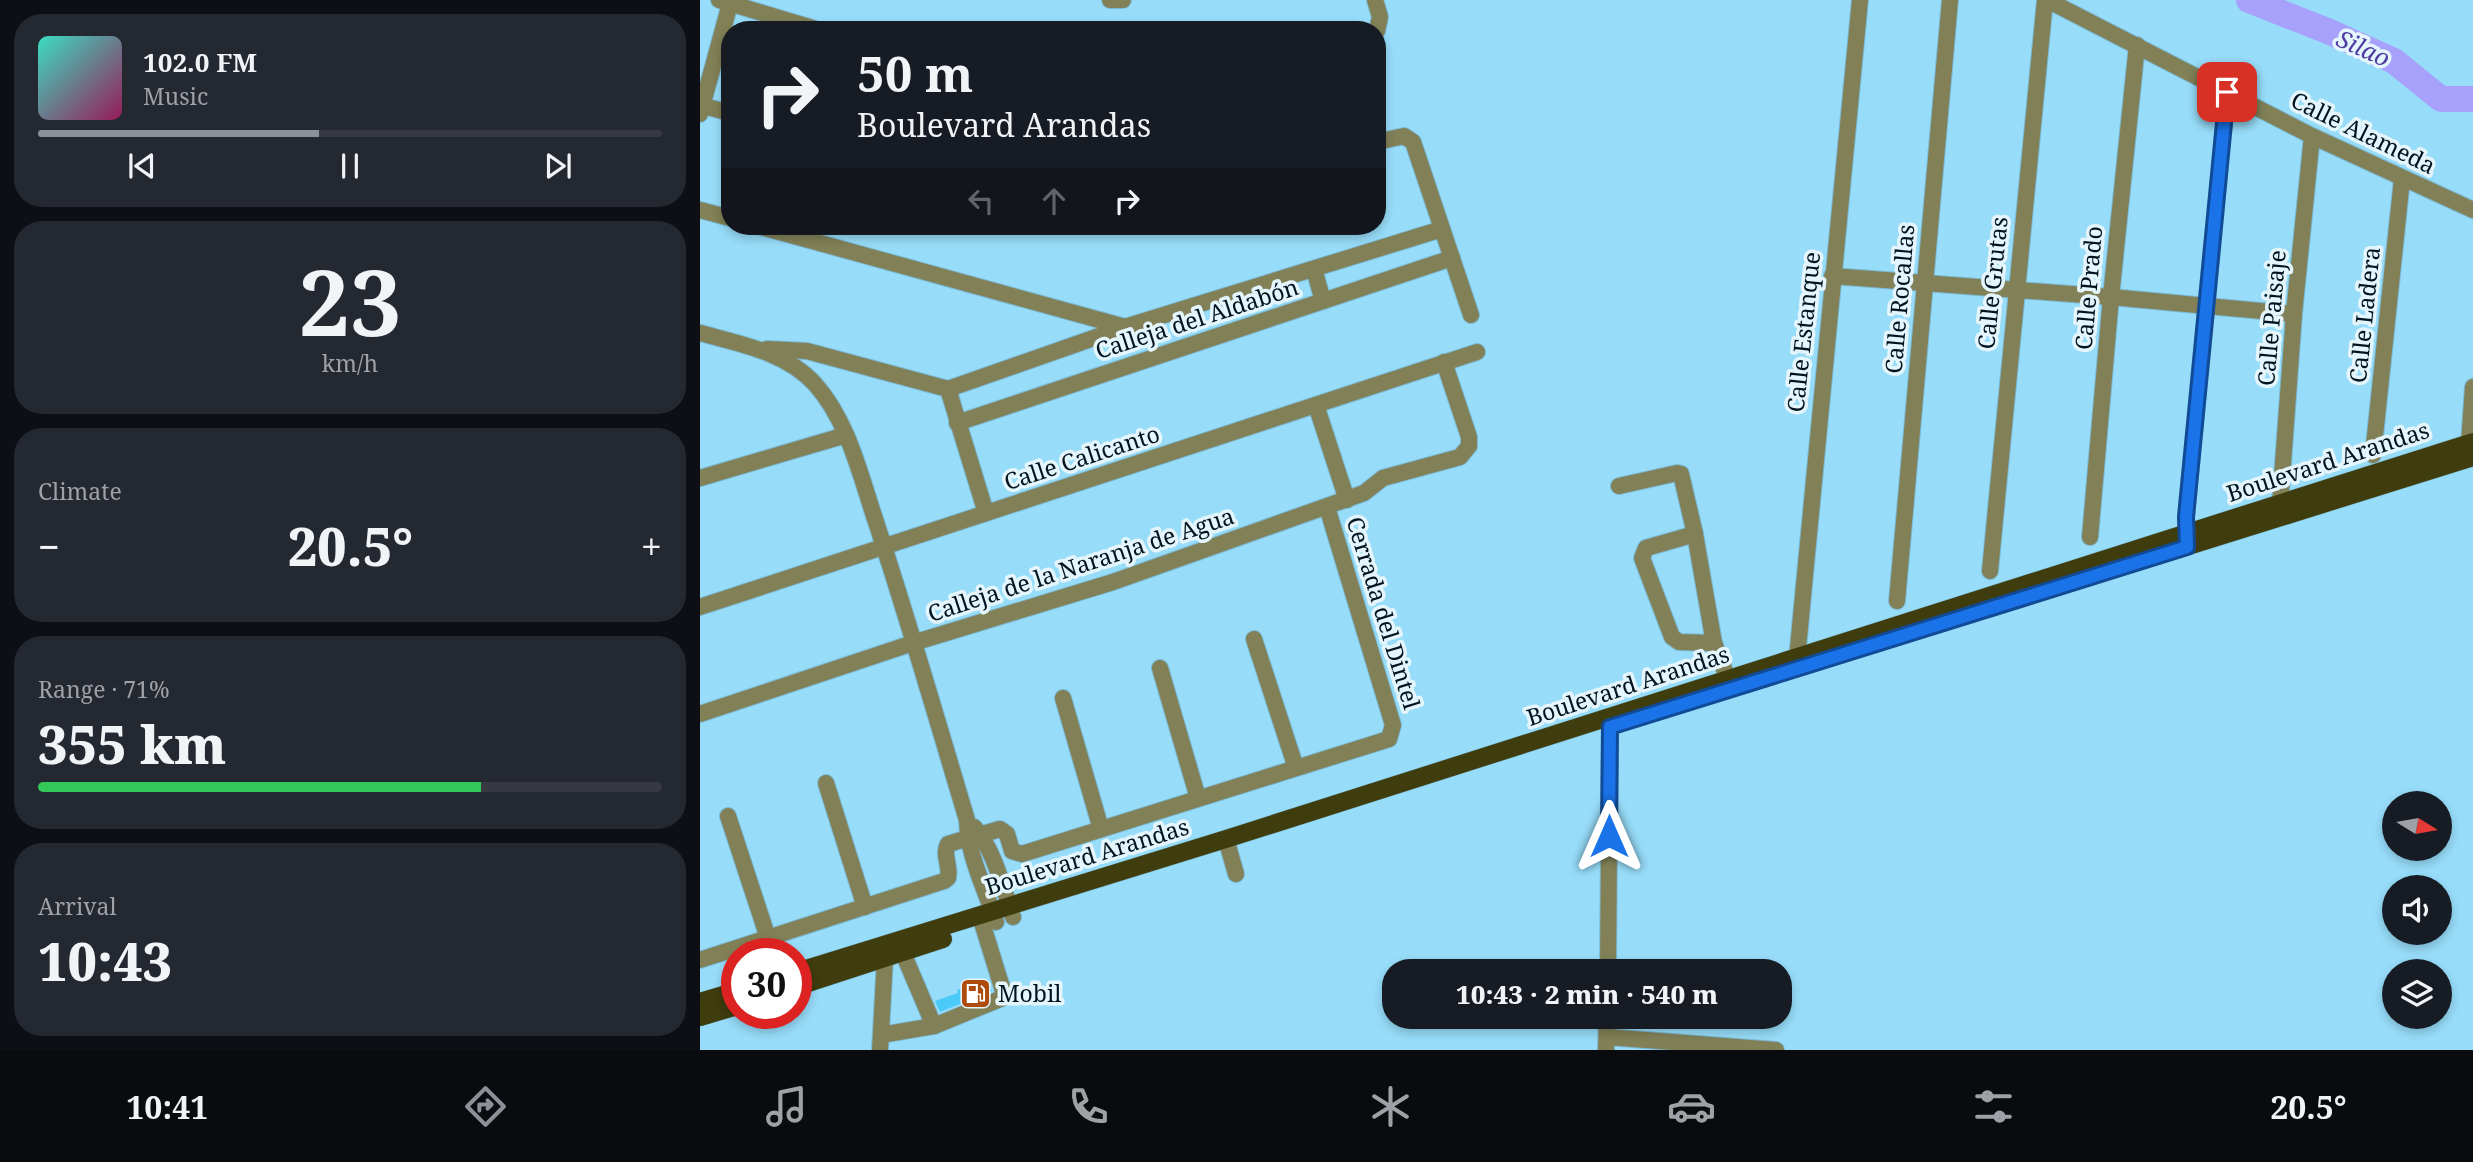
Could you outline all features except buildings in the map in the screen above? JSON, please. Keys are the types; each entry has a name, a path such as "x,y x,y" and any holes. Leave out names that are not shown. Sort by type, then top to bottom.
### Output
{"main road":[{"name":"Boulevard Arandas","path":"2186,540 2280,504 2469,451"},
{"name":"Boulevard Arandas","path":"812,982 999,917 2469,451"},
{"name":"Boulevard Arandas","path":"1610,722 1728,679 1796,664"},
{"name":"Boulevard Arandas","path":"812,968 999,917"},
{"path":"700,1002 721,995"},
{"path":"700,1017 721,1011"}],"street":[{"path":"1110,0 1123,0"},
{"path":"1375,0 1379,21"},
{"name":"Calle Estanque","path":"1796,664 1860,0"},
{"name":"Calle Rocallas","path":"1897,601 1950,0"},
{"name":"Calle Alameda","path":"2046,0 2312,136 2473,210"},
{"name":"Calle Grutas","path":"1990,571 2015,289 2046,0"},
{"path":"722,21 727,1 790,21"},
{"path":"721,26 701,108 721,111"},
{"name":"Calle Prado","path":"2090,537 2137,45"},
{"path":"2186,540 2227,92"},
{"path":"1386,140 1404,136 1413,142 1471,315"},
{"name":"Calle Paisaje","path":"2280,504 2294,314 2312,136"},
{"name":"Calle Ladera","path":"2374,455 2402,179"},
{"path":"700,210 721,216"},
{"name":"Calleja del Aldabón","path":"948,388 1125,327 1442,229"},
{"path":"791,235 1125,327"},
{"name":"Calleja del Aldabón","path":"957,423 1452,258"},
{"path":"1314,269 1323,301"},
{"path":"1832,276 2294,314"},
{"path":"700,333 762,349 807,351 948,388 986,513"},
{"path":"762,349 795,368 814,383 846,435 884,546 999,917 1005,997 934,1026 881,1042 894,955"},
{"name":"Calle Calicanto","path":"700,607 1477,352"},
{"name":"Calleja de la Naranja de Agua","path":"700,714 913,643 1113,582 1347,500 1364,493 1383,478 1460,457 1469,446 1469,437 1444,362"},
{"path":"2469,451 2473,387"},
{"path":"1315,405 1347,500"},
{"path":"700,478 846,435"},
{"path":"1619,486 1681,474 1695,534 1714,643 1728,679"},
{"name":"Cerrada del Dintel","path":"1296,768 1388,739 1394,725 1327,507"},
{"path":"1695,534 1646,548 1642,558 1672,637 1679,642 1714,643"},
{"path":"728,816 768,938 944,881 950,871 945,852 948,844 1000,829 1004,831 1012,851 1022,855 1296,768 1254,639"},
{"path":"1160,668 1198,799"},
{"path":"1063,698 1101,829"},
{"path":"1608,959 1610,722"},
{"path":"826,783 865,907"},
{"path":"1227,844 1236,874"},
{"path":"700,960 721,953"},
{"path":"894,955 934,1026"},
{"path":"1606,1046 1776,1050"}],"waterway":[{"name":"Silao","path":"2249,0 2394,61 2441,99 2473,99"}],"place":[{"name":"Mobil","path":"975,994"}],"route":[{"path":"1609,836 1610,727 2187,547 2186,517 2227,92"}]}
